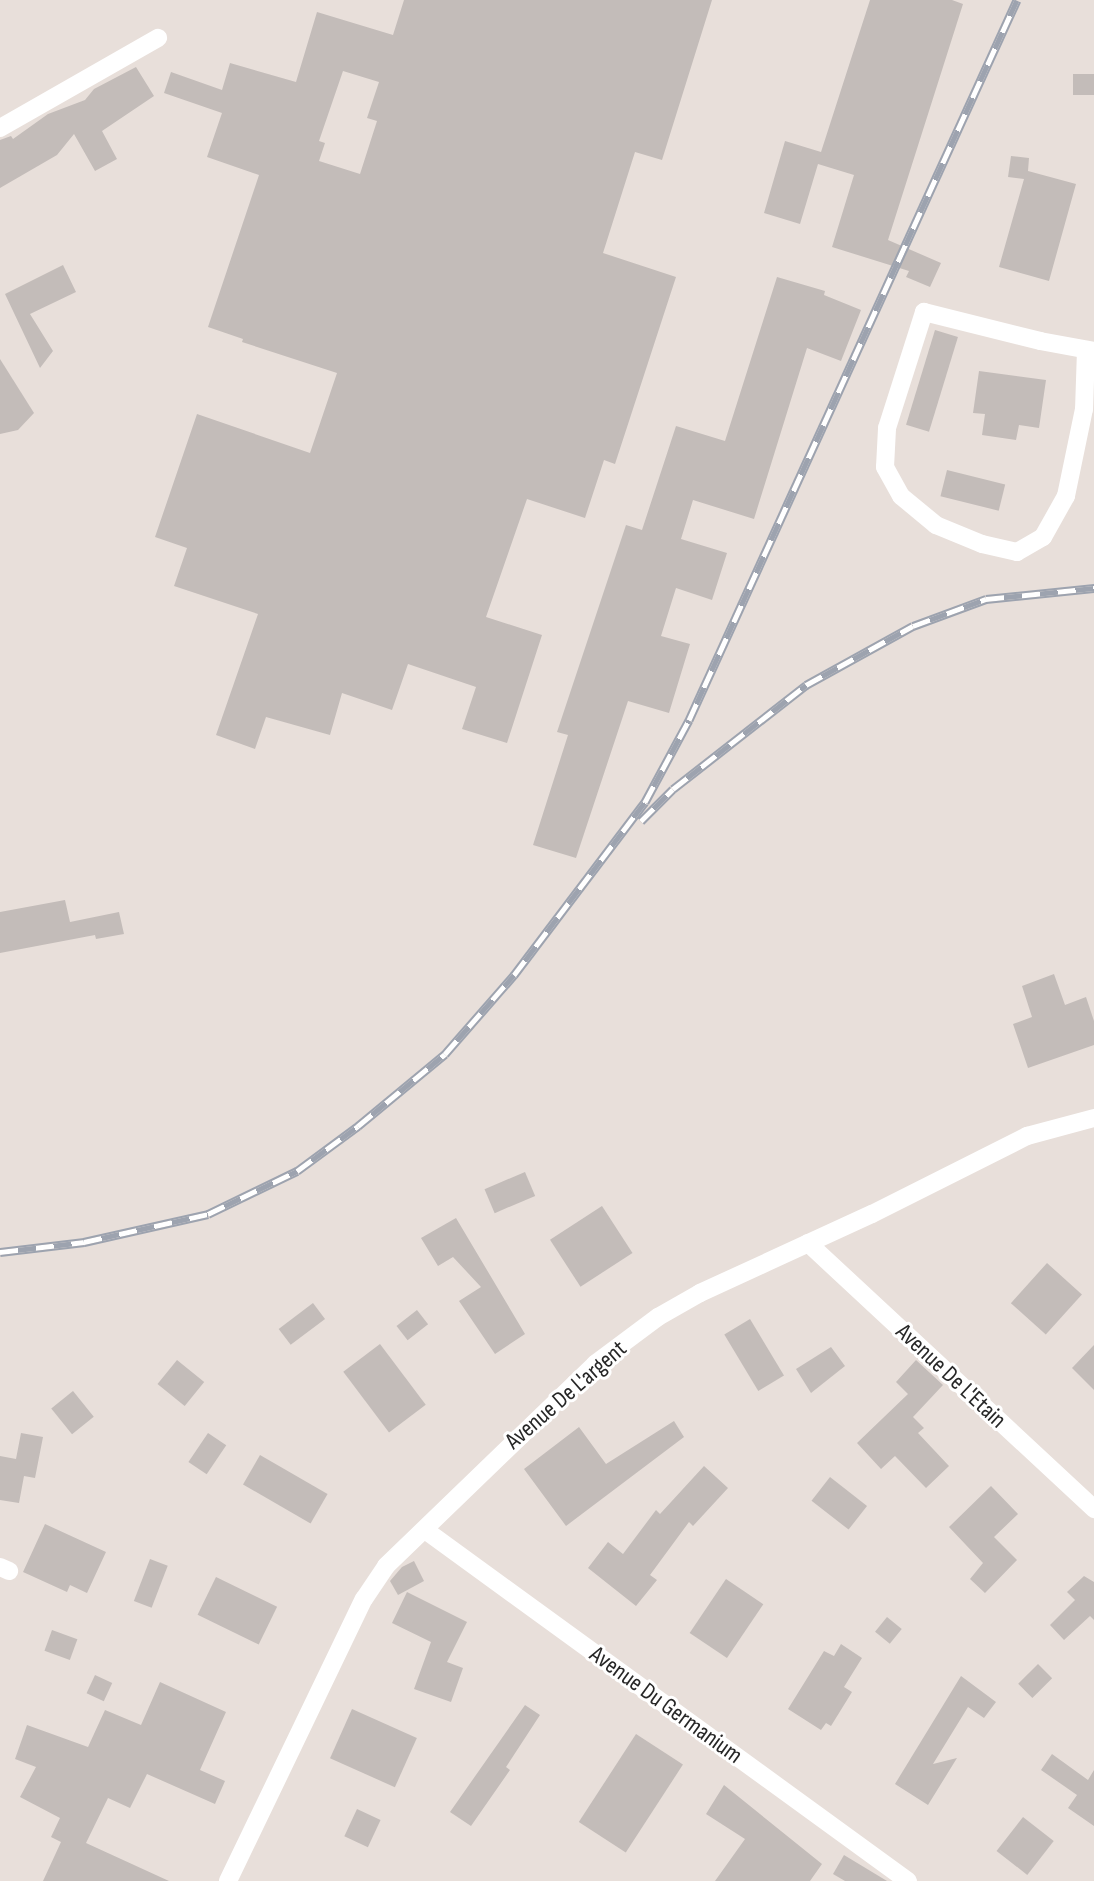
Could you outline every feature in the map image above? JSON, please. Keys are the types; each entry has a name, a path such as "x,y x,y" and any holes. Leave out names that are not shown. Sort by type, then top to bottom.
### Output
{"street":[{"path":"0,106 5,126 158,38"},
{"path":"924,312 1090,350 1084,409 1066,496 1043,537 1017,552 982,544 936,525 901,496 885,467 887,428 924,312"},
{"name":"Avenue De L'argent","path":"228,1881 364,1599 386,1566 520,1432 595,1364 658,1317 808,1243 1027,1136 1094,1118"},
{"name":"Avenue De L'Etain","path":"808,1243 1094,1509"},
{"name":"Avenue Du Germanium","path":"425,1530 908,1881"}],"building":[{"path":"404,0 712,0 662,160 635,152 603,253 676,277 615,464 604,460 585,518 527,499 486,617 542,635 507,743 462,729 476,687 408,664 392,710 342,693 330,735 266,717 255,749 216,735 258,614 174,586 187,548 155,537 197,414 310,453 337,373 242,342 243,339 208,327 259,175 207,157 222,113 164,93 171,72 222,90 230,63 296,82 317,12 393,35","holes":["343,71 379,82 367,118 377,121 360,174 319,161 325,143 319,141"]},
{"path":"870,0 952,0 963,4 888,240 941,263 930,287 906,277 909,271 832,247 854,175 818,164 800,224 764,213 785,141 821,152"},
{"path":"136,67 154,96 102,131 117,159 95,171 74,134 57,155 0,188 0,140 11,136 13,139 48,114 85,100 94,89"},
{"path":"1073,74 1094,74 1094,95 1073,95"},
{"path":"1011,156 1029,158 1028,171 1076,184 1049,281 999,267 1024,179 1008,177"},
{"path":"63,265 76,292 30,314 53,351 40,368 5,294"},
{"path":"777,277 825,291 824,295 861,310 841,361 807,348 754,519 693,500 681,539 727,553 712,600 676,588 661,636 690,644 669,713 628,701 576,858 533,845 568,735 557,732 626,525 642,530 676,426 725,441"},
{"path":"935,330 958,337 929,432 906,425"},
{"path":"0,359 34,413 18,430 0,434"},
{"path":"979,371 1046,380 1039,428 1019,425 1016,440 982,435 985,414 973,413"},
{"path":"947,470 1005,485 999,511 940,496"},
{"path":"65,900 70,922 119,912 124,934 96,939 95,935 0,953 0,912"},
{"path":"1054,974 1065,1005 1086,997 1094,1021 1094,1045 1028,1068 1013,1024 1032,1017 1022,986"},
{"path":"525,1172 535,1196 495,1213 484,1189"},
{"path":"602,1206 632,1253 581,1287 550,1240"},
{"path":"456,1218 525,1334 495,1354 459,1301 481,1287 453,1257 438,1266 421,1238"},
{"path":"1047,1263 1082,1294 1046,1335 1011,1303"},
{"path":"313,1303 325,1319 291,1345 279,1329"},
{"path":"417,1310 428,1324 408,1340 397,1326"},
{"path":"750,1319 784,1376 758,1391 724,1334"},
{"path":"380,1344 426,1405 389,1432 343,1372"},
{"path":"1094,1345 1094,1390 1072,1368"},
{"path":"831,1347 845,1366 811,1393 796,1369"},
{"path":"177,1360 204,1382 185,1406 157,1384"},
{"path":"916,1360 943,1385 913,1417 924,1428 918,1433 949,1466 926,1488 895,1456 881,1469 857,1443 908,1394 896,1382"},
{"path":"73,1391 94,1417 72,1434 51,1409"},
{"path":"674,1421 684,1437 566,1526 524,1469 579,1427 606,1464"},
{"path":"21,1433 43,1437 35,1478 24,1476 19,1503 0,1500 0,1456 16,1459"},
{"path":"208,1433 226,1445 207,1474 188,1462"},
{"path":"260,1455 328,1494 311,1523 243,1484"},
{"path":"704,1466 728,1488 693,1526 689,1522 650,1575 657,1580 636,1606 588,1568 608,1542 623,1554 656,1510 660,1514"},
{"path":"830,1477 867,1506 849,1530 812,1501"},
{"path":"991,1486 1018,1514 994,1537 1017,1560 985,1593 970,1579 983,1563 949,1527"},
{"path":"45,1524 106,1552 87,1593 70,1585 67,1592 23,1572"},
{"path":"150,1559 168,1566 152,1608 134,1601"},
{"path":"414,1561 424,1581 398,1595 390,1581 402,1567"},
{"path":"1084,1576 1094,1582 1094,1620 1090,1616 1064,1640 1050,1625 1075,1600 1067,1592"},
{"path":"216,1577 277,1607 259,1645 198,1615"},
{"path":"726,1579 763,1604 727,1658 690,1633"},
{"path":"407,1592 467,1622 447,1662 463,1668 451,1702 414,1689 431,1642 392,1623"},
{"path":"887,1617 902,1629 890,1644 875,1632"},
{"path":"52,1630 77,1639 70,1660 44,1651"},
{"path":"841,1644 862,1658 844,1687 852,1692 831,1726 826,1723 821,1730 788,1709 824,1651 834,1656"},
{"path":"1038,1664 1052,1678 1032,1698 1018,1684"},
{"path":"95,1675 112,1683 104,1701 87,1693"},
{"path":"961,1676 996,1702 984,1718 968,1707 933,1764 957,1758 928,1805 895,1784"},
{"path":"160,1682 226,1712 200,1770 225,1781 215,1804 147,1774 130,1808 108,1798 86,1843 169,1881 43,1881 61,1842 51,1837 60,1818 20,1797 36,1767 15,1759 27,1725 88,1747 105,1710 141,1725"},
{"path":"525,1705 540,1715 506,1767 510,1770 471,1826 450,1812"},
{"path":"352,1709 417,1738 395,1787 330,1758"},
{"path":"636,1734 683,1764 626,1853 579,1822"},
{"path":"1052,1754 1088,1780 1094,1770 1094,1826 1068,1808 1077,1795 1041,1770"},
{"path":"724,1785 822,1864 810,1881 715,1881 745,1839 706,1814"},
{"path":"357,1809 381,1820 368,1847 344,1836"},
{"path":"1023,1817 1054,1841 1027,1875 997,1851"},
{"path":"844,1855 887,1881 845,1881 833,1874"}],"railway":[{"path":"0,1252 84,1242 208,1214 297,1171 358,1126 445,1054 514,975 645,802 689,720 1017,0"},
{"path":"641,821 673,789 806,685 913,626 986,599 1094,588"}]}
